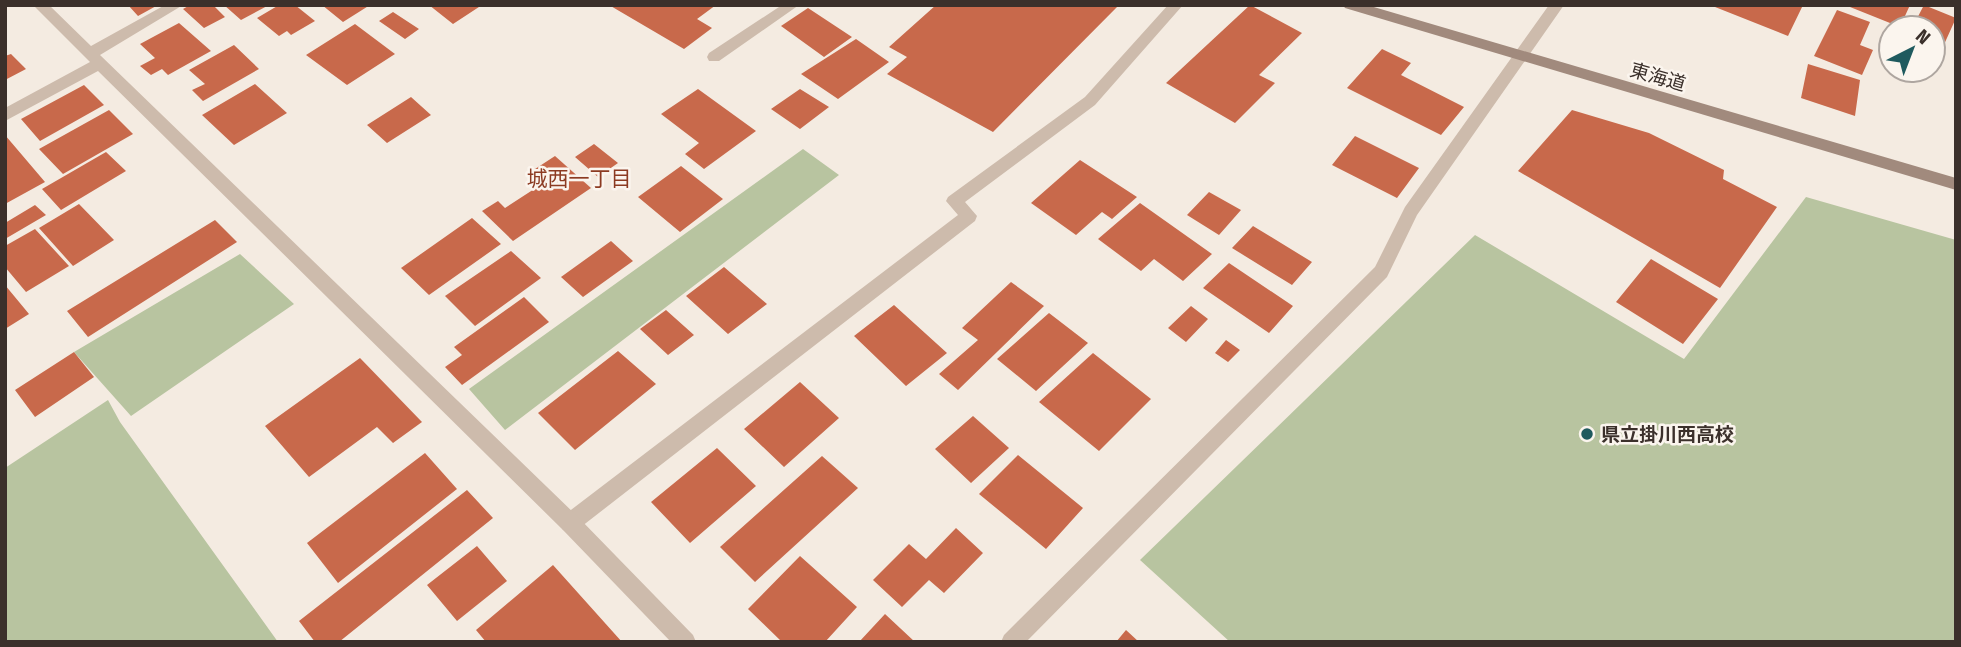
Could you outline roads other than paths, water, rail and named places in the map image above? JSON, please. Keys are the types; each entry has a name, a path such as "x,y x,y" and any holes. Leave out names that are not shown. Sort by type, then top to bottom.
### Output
{"main road":[{"name":"東海道","path":"1350,5 1956,184"}],"street":[{"path":"40,5 570,523 686,642"},
{"path":"5,115 176,5"},
{"path":"714,57 792,5"},
{"path":"570,523 969,216 954,201 1090,101 1176,5"},
{"path":"1011,642 1381,272 1411,211 1557,5"}],"place":[{"name":"県立掛川西高校","path":"1587,434"}],"district":[{"name":"城西一丁目","path":"579,179"}]}
